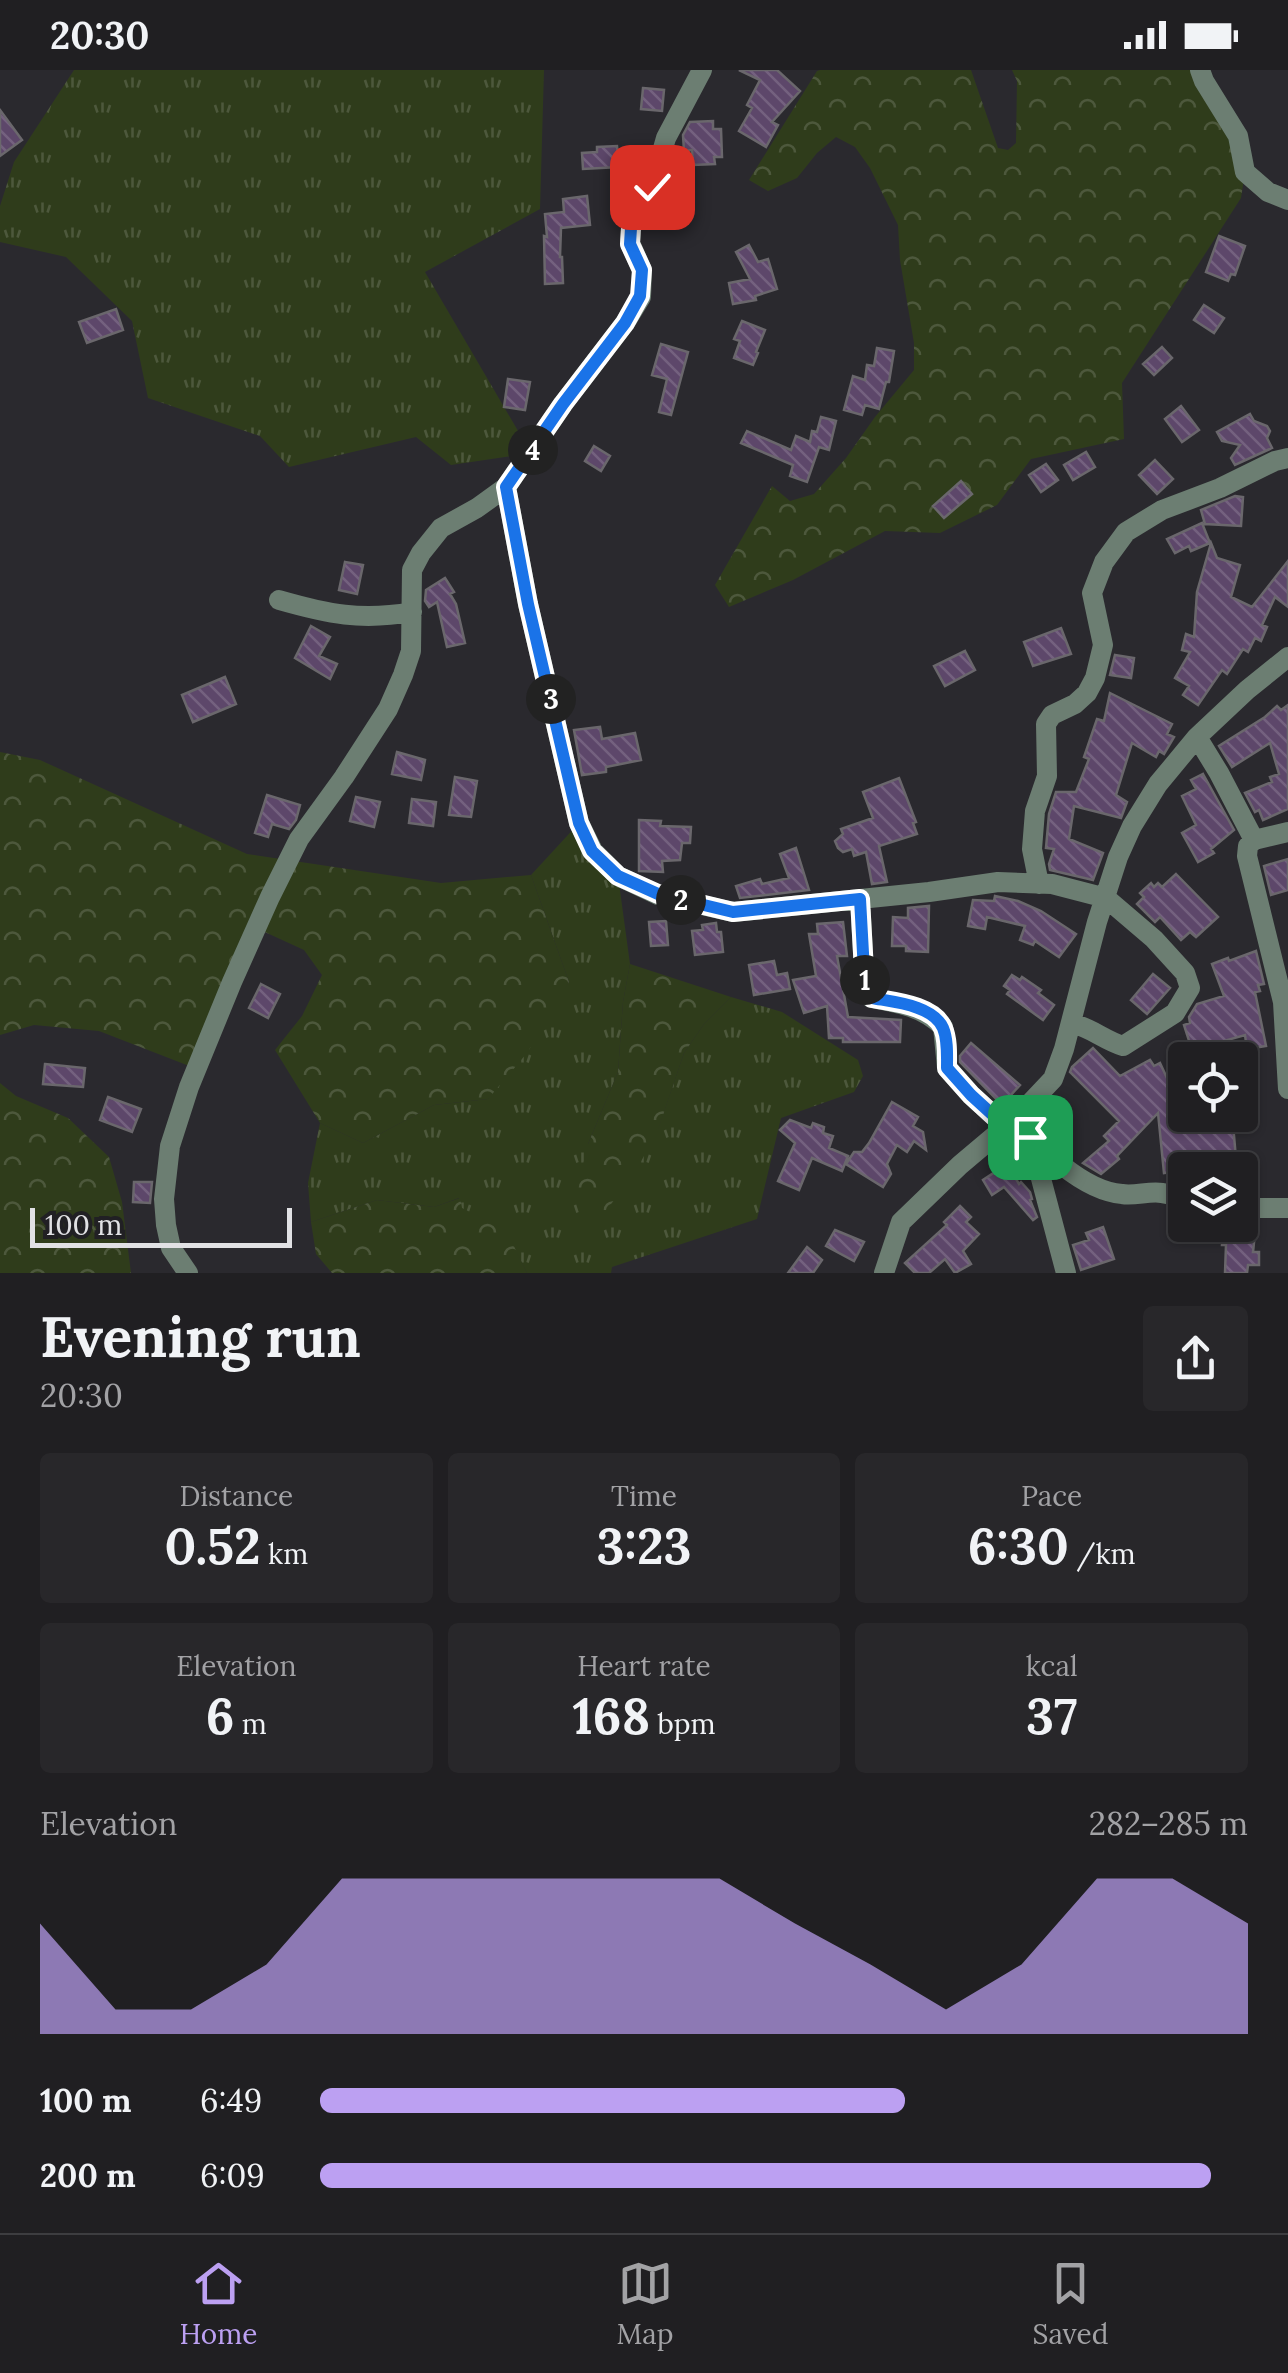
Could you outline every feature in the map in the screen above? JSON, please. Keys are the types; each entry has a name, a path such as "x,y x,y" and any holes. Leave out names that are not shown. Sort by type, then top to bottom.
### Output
{"street":[{"path":"188,1273 171,1248 166,1225 164,1199 170,1146 189,1087 240,964 292,854 388,709 410,651 412,570 421,553 441,528 506,487 625,323 640,296 642,270 630,244 631,228 652,187 666,138 702,70"},
{"path":"1200,70 1238,136 1245,172 1268,192 1288,200"},
{"path":"1040,884 1032,849 1035,811 1047,776 1046,724 1087,693 1095,678 1103,645 1092,593 1104,562 1126,532 1162,510 1288,458"},
{"path":"506,487 528,604 579,823 592,851 618,876 658,894 733,912 998,882 1052,884 1106,898 1154,939 1185,973 1190,988 1174,1013 1122,1046 1102,1040 1087,1027 1071,1024"},
{"path":"279,600 329,614 381,617 412,612"},
{"path":"884,1273 901,1222 960,1164 1011,1122 1053,1078 1118,857 1158,784 1197,738 1288,657"},
{"path":"1197,738 1254,840"},
{"path":"1288,832 1254,840 1246,856 1286,1004 1284,1054 1288,1089"},
{"path":"860,899 865,989 872,998 909,1005 932,1016 943,1027 947,1068 971,1095 1011,1122 1076,1176 1101,1190 1168,1194"},
{"path":"1030,1137 1066,1273"},
{"path":"1258,1208 1288,1208"}],"green space":[{"path":"74,70 544,70 540,209 425,272 531,453 451,465 416,437 289,467 260,436 148,398 132,321 66,257 0,242 0,206 14,162"},
{"path":"820,70 971,70 998,148 1008,150 1016,143 1017,81 1012,70 1200,70 1245,172 1241,198 1122,383 1124,439 1031,459 997,505 940,533 885,531 793,580 729,607 715,585 772,486 790,501 814,494 914,370 898,225 855,147 836,137 797,178 768,191 749,180"},
{"path":"0,752 40,760 247,854 441,883 531,875 569,982 527,1053 488,1099 434,1105 363,1143 320,1123 275,1050 302,1016 322,975 304,950 256,928 197,1069 99,1031 34,1025 0,1035"},
{"path":"579,823 618,876 630,964 618,1072 588,1144 658,1129 684,1053 704,1024 731,997 782,1012 858,1060 863,1076 854,1092 781,1118 757,1219 612,1267 611,1273 527,1273 505,1230 461,1208 459,1198 434,1207 377,1200 311,1222 308,1183 320,1123 363,1143 434,1105 488,1099 569,982 531,875"},
{"path":"630,964 731,997 704,1024 684,1053 658,1130 631,1180 601,1216 580,1217 576,1194 588,1144 618,1072"},
{"path":"0,1083 16,1096 68,1118 109,1157 122,1202 131,1273 0,1273"},
{"path":"460,1198 462,1208 506,1230 527,1273 332,1273 316,1254 311,1222 377,1200 434,1207"}],"building":[{"path":"739,70 777,70 800,91 772,122 778,125 766,147 739,131 752,108 747,105 760,80"},
{"path":"643,88 664,90 662,111 641,109"},
{"path":"0,110 22,140 0,156"},
{"path":"713,121 713,129 721,129 722,157 714,157 715,164 693,165 692,150 684,151 683,135 690,122"},
{"path":"617,146 619,167 583,169 582,153"},
{"path":"587,196 590,225 561,228 563,283 545,284 545,214 564,212 563,199"},
{"path":"1219,236 1245,246 1235,275 1231,274 1228,281 1206,272"},
{"path":"749,245 758,262 768,259 777,289 755,296 756,300 733,304 729,283 750,279 736,252"},
{"path":"1204,305 1224,318 1214,333 1194,320"},
{"path":"116,309 123,330 87,343 79,322"},
{"path":"742,321 765,330 753,365 734,358 740,341 734,339"},
{"path":"661,344 688,352 671,415 659,412 667,379 652,375"},
{"path":"1162,347 1172,358 1154,375 1143,364"},
{"path":"877,348 894,351 879,409 865,405 862,415 844,410 853,376 865,380 867,365 874,366"},
{"path":"508,379 530,382 525,410 504,407"},
{"path":"1181,406 1199,430 1182,442 1165,419"},
{"path":"1250,414 1254,421 1267,426 1272,448 1235,465 1231,458 1240,445 1222,441 1217,432"},
{"path":"821,417 836,421 829,450 819,447 807,482 790,476 793,465 741,443 747,431 791,450 796,436 810,442"},
{"path":"594,446 610,456 601,471 585,461"},
{"path":"1086,452 1095,467 1073,480 1064,465"},
{"path":"1155,460 1173,479 1157,494 1139,475"},
{"path":"1046,464 1058,480 1041,492 1029,475"},
{"path":"961,481 972,494 944,518 933,506"},
{"path":"1235,496 1243,497 1241,526 1205,524 1201,510"},
{"path":"1202,523 1210,543 1175,553 1167,539"},
{"path":"1211,543 1217,558 1240,565 1231,597 1252,607 1288,561 1288,607 1275,597 1262,625 1267,627 1261,641 1255,638 1248,652 1243,649 1227,674 1222,670 1198,705 1183,695 1189,686 1175,678 1190,652 1182,650 1186,634 1194,637 1197,592"},
{"path":"345,562 363,565 357,594 339,590"},
{"path":"445,578 454,592 450,594 465,643 447,647 437,602 429,607 425,601 426,590"},
{"path":"311,626 330,637 319,656 337,664 330,679 295,658"},
{"path":"1061,628 1071,654 1033,666 1024,642"},
{"path":"965,651 975,670 945,686 934,666"},
{"path":"1115,655 1134,658 1131,678 1110,675"},
{"path":"225,677 236,704 193,722 182,695"},
{"path":"1110,693 1172,724 1167,734 1174,737 1164,754 1159,751 1156,757 1132,743 1116,795 1127,802 1121,818 1074,806 1069,839 1103,853 1093,880 1050,870 1054,849 1046,848 1049,814 1056,792 1076,792 1089,759 1084,757 1097,719 1104,721"},
{"path":"1288,705 1288,809 1263,820 1245,793 1272,782 1270,777 1279,774 1270,743 1232,767 1219,746 1277,706 1281,710"},
{"path":"600,727 602,739 635,733 641,760 606,767 606,772 582,775 574,730"},
{"path":"397,752 425,760 421,780 392,774"},
{"path":"1203,774 1234,830 1211,849 1214,853 1198,862 1182,833 1196,825 1182,796 1196,789 1191,780"},
{"path":"455,777 477,781 471,817 449,815"},
{"path":"899,778 917,834 879,846 887,882 872,884 866,852 854,856 852,849 843,852 835,841 843,834 841,829 873,818 863,792"},
{"path":"267,795 300,805 289,829 272,824 268,837 255,833"},
{"path":"356,797 380,802 374,827 350,821"},
{"path":"412,799 436,802 433,826 409,823"},
{"path":"639,820 661,821 660,826 691,827 690,843 682,843 680,860 662,861 663,872 639,871"},
{"path":"796,848 809,890 740,898 736,886 760,879 762,884 789,878 780,854"},
{"path":"1288,859 1288,890 1271,895 1264,866"},
{"path":"1176,874 1218,917 1196,937 1190,932 1181,940 1160,917 1155,922 1137,904 1144,897 1140,893 1151,883 1162,887"},
{"path":"995,896 1041,911 1076,934 1059,957 1035,941 1033,945 1020,940 1025,926 987,917 985,929 968,926 973,900 994,901"},
{"path":"929,906 928,952 892,946 893,917 908,918 908,908"},
{"path":"666,921 668,945 651,946 649,922"},
{"path":"843,922 847,956 837,956 848,1017 901,1020 900,1042 843,1042 843,1038 829,1038 827,1006 804,1013 793,980 816,976 809,934 818,934 817,924"},
{"path":"716,923 723,952 695,955 692,931"},
{"path":"1256,951 1264,984 1258,985 1260,991 1255,992 1266,1046 1246,1042 1245,1035 1220,1042 1189,1042 1184,1025 1190,1023 1189,1017 1197,1004 1224,996 1212,964 1228,958 1229,961"},
{"path":"774,961 777,975 787,973 790,989 754,995 749,965"},
{"path":"1153,974 1170,988 1147,1014 1131,1000"},
{"path":"1012,975 1041,990 1038,993 1054,1005 1043,1020 1007,994 1010,990 1004,986"},
{"path":"261,984 280,994 268,1018 249,1008"},
{"path":"971,1043 1020,1085 1002,1105 960,1062 960,1056"},
{"path":"1093,1048 1120,1076 1150,1060 1154,1066 1160,1063 1168,1080 1168,1132 1234,1132 1235,1152 1168,1152 1168,1172 1164,1173 1158,1113 1101,1174 1083,1163 1109,1141 1104,1136 1119,1121 1070,1072"},
{"path":"45,1064 85,1068 83,1087 43,1084"},
{"path":"108,1097 141,1109 132,1132 100,1120"},
{"path":"892,1102 918,1117 913,1126 923,1132 926,1150 914,1141 907,1152 897,1145 887,1164 891,1174 883,1187 846,1164 854,1152 862,1152 869,1143"},
{"path":"790,1120 811,1128 813,1123 824,1127 823,1133 833,1136 829,1148 848,1156 842,1171 812,1158 799,1190 778,1181 795,1143 780,1130"},
{"path":"1007,1164 1019,1184 1030,1192 1037,1217 1033,1220 1004,1187 992,1195 983,1180"},
{"path":"134,1182 152,1182 150,1203 133,1202"},
{"path":"960,1206 971,1217 966,1222 979,1234 963,1251 971,1264 955,1273 945,1259 929,1273 915,1273 905,1263 947,1225 944,1222"},
{"path":"1103,1227 1114,1259 1081,1270 1073,1245 1089,1240 1086,1233"},
{"path":"835,1230 864,1242 854,1261 826,1246"},
{"path":"1254,1242 1253,1252 1259,1252 1259,1265 1248,1265 1247,1273 1225,1273 1226,1245 1222,1245"},
{"path":"807,1247 822,1260 813,1273 788,1273"}],"route":[{"path":"652,187 631,228 630,244 642,270 640,296 625,323 506,487 528,604 579,823 592,851 618,876 658,894 733,912 860,899 865,989 872,998 909,1005 932,1016 943,1027 947,1068 1006,1127 1017,1117 1030,1137"}]}
